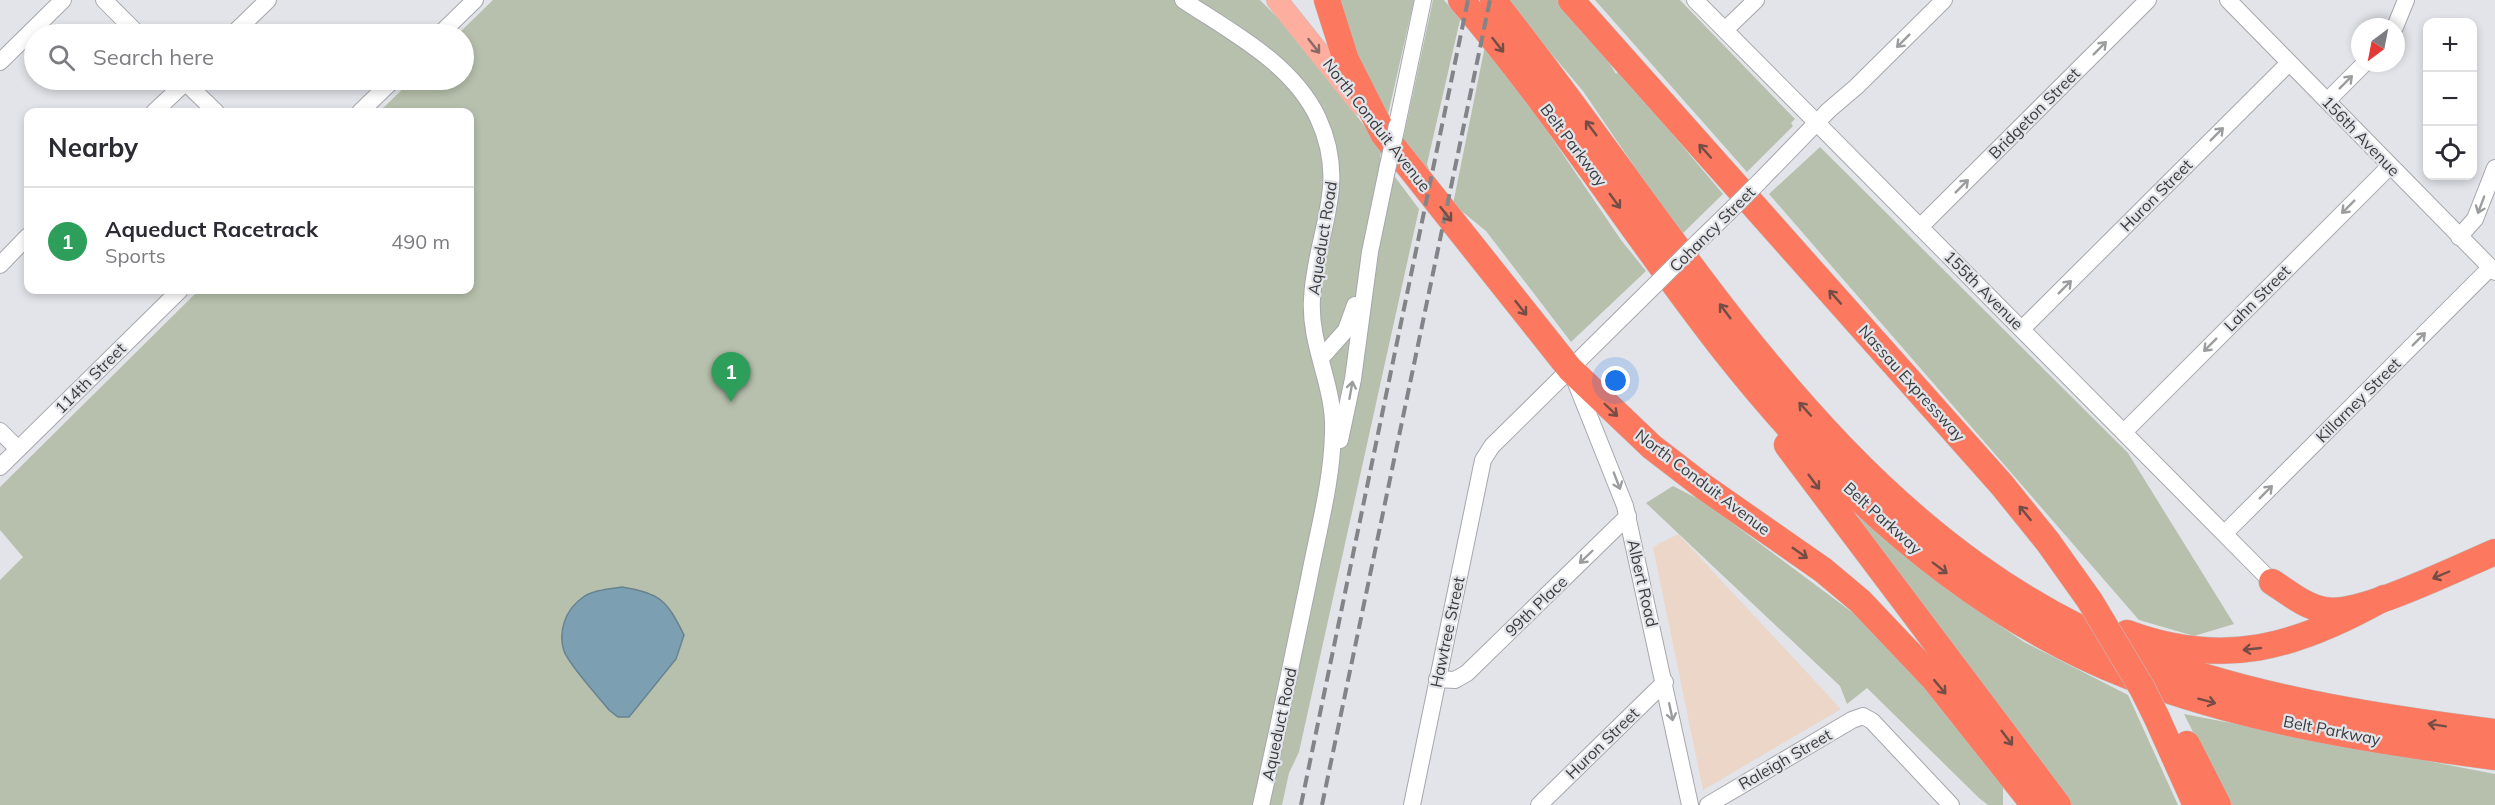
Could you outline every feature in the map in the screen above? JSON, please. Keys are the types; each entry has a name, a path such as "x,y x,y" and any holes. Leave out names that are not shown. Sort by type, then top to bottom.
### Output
{"highway":[{"path":"1327,0 1346,60 1390,130"},
{"name":"Belt Parkway","path":"1461,0 1582,156 1722,347 1767,402 1815,454 1900,537 1976,594 2058,643 2100,664 2152,685 2234,709 2373,739 2495,757"},
{"name":"Belt Parkway","path":"1492,0 1561,88 1737,327 1800,403 1860,466 1923,524 1991,575 2064,619 2131,651 2202,675 2285,696 2390,717 2495,732"},
{"name":"Nassau Expressway","path":"1571,0 1974,452 2099,604 2142,688 2166,718 2196,805"},
{"name":"North Conduit Avenue","path":"1390,130 1570,369 1652,447 1704,487 1823,570 1860,601 1933,678 2034,805"},
{"path":"1722,347 1784,440 2058,805"},
{"path":"1860,466 2006,570 2052,598 2113,628 2151,640 2204,651 2252,650 2288,642 2353,616 2384,598"},
{"path":"2272,582 2296,598 2324,610 2345,610 2384,598 2495,552"},
{"path":"2272,582 2296,618 2295,632 2288,642"},
{"path":"2166,718 2218,805"}],"main road":[{"name":"North Conduit Avenue","path":"1277,0 1390,130"}],"street":[{"path":"39,24 63,0"},
{"path":"104,0 128,24"},
{"path":"243,24 268,0"},
{"path":"451,24 476,0"},
{"name":"Aqueduct Road","path":"1183,0 1281,69 1311,106 1322,127 1329,150 1332,174 1330,205 1312,297 1314,333 1333,405 1331,467"},
{"name":"Aqueduct Road","path":"1261,805 1331,467 1344,428 1370,252 1387,170 1390,130 1410,60 1423,0"},
{"name":"155th Avenue","path":"1695,0 2125,430 2272,582"},
{"path":"1725,30 1756,0"},
{"name":"Cohancy Street","path":"1483,460 1492,446 1818,124 1829,110 1856,87 1944,0"},
{"name":"Bridgeton Street","path":"1920,227 2148,0"},
{"name":"156th Avenue","path":"2228,0 2493,270"},
{"path":"2399,18 2406,0"},
{"path":"0,62 24,38"},
{"name":"Huron Street","path":"2023,328 2289,63"},
{"path":"2327,101 2356,72"},
{"path":"158,108 175,90"},
{"path":"195,90 212,108"},
{"path":"364,108 383,90"},
{"name":"Lahn Street","path":"2125,430 2390,166"},
{"path":"2459,237 2475,219 2495,168"},
{"path":"0,265 24,240"},
{"path":"1321,358 1349,326 1370,252"},
{"name":"Killarney Street","path":"2225,533 2493,270"},
{"name":"114th Street","path":"0,467 176,294"},
{"name":"Albert Road","path":"1570,369 1613,471 1628,516 1690,805"},
{"path":"0,431 18,450"},
{"name":"Hawtree Street","path":"1412,805 1483,460"},
{"name":"99th Place","path":"1437,680 1455,680 1467,673 1628,516"},
{"name":"Huron Street","path":"1539,805 1665,682"},
{"name":"Raleigh Street","path":"1708,805 1863,716 1872,721 1951,805"}],"shaded area":[{"path":"1678,534 1841,709 1703,790 1653,547"}],"green space":[{"path":"493,0 1260,0 1284,24 1382,148 1380,157 1419,209 1299,752 1289,773 1282,805 0,805 0,580 23,557 0,530 0,487 195,294 474,294 474,108 383,108 402,90 474,90 474,24 468,24"},
{"path":"1333,0 1414,0 1387,119 1377,106"},
{"path":"1433,0 1444,0 1460,20 1427,164 1429,170 1403,140"},
{"path":"1506,0 1557,0 1601,50 1616,74 1619,71 1723,194 1681,235 1583,91"},
{"path":"1595,0 1680,0 1795,119 1791,123 1793,126 1747,172"},
{"path":"1485,46 1518,88 1621,240 1646,271 1571,342 1486,231 1453,204"},
{"path":"1820,147 2128,453 2234,624 2194,636 2139,620 1769,194"},
{"path":"1673,486 1704,502 1876,630 2003,780 2003,805 1988,805 1979,798 1867,688 1847,704 1840,686 1646,503"},
{"path":"1859,516 1946,589 2024,642 2128,695 2178,805 2067,805 1854,523"},
{"path":"2184,714 2495,774 2495,805 2230,805"}],"water":[{"path":"622,587 646,592 661,600 673,614 684,635 676,659 629,717 618,717 609,710 567,657 562,644 564,622 576,603 586,595"}],"railway":[{"path":"1301,805 1468,0"},
{"path":"1322,805 1490,0"}],"place":[{"name":"Aqueduct Racetrack","path":"731,402"}]}
